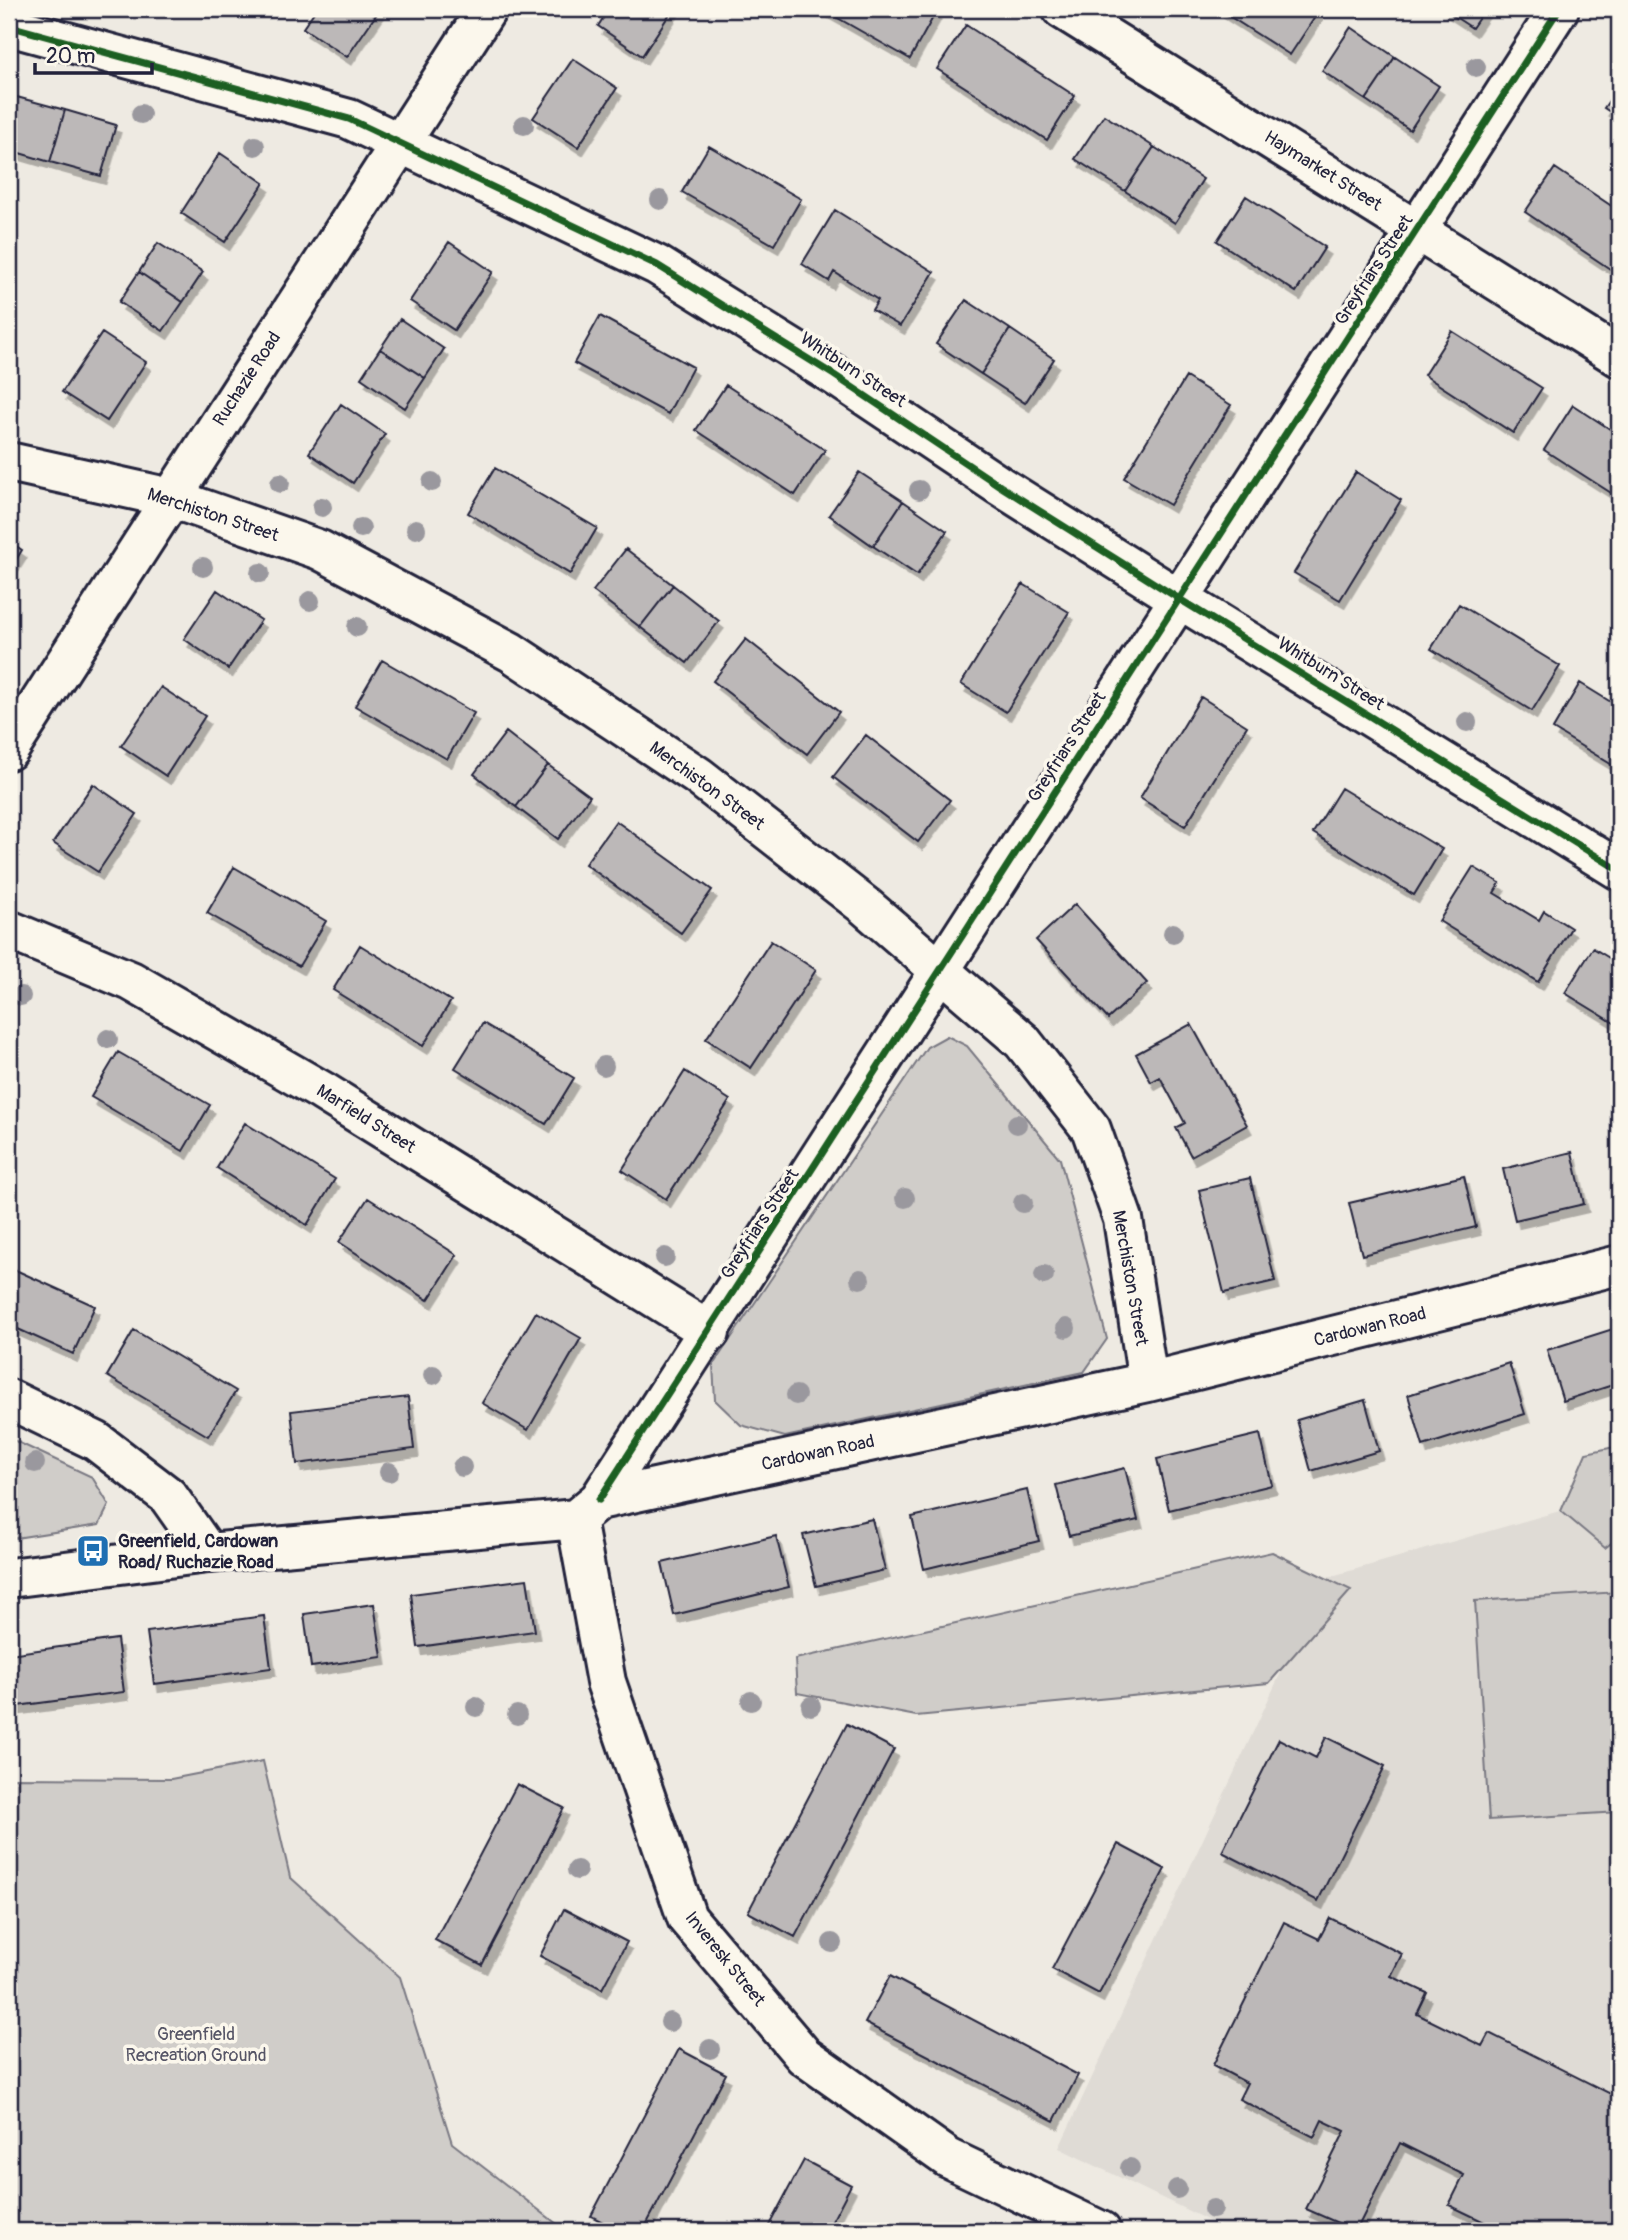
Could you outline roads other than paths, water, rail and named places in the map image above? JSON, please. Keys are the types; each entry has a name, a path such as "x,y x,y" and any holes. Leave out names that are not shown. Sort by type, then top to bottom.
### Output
{"street":[{"name":"Ruchazie Road","path":"9,750 486,9"},
{"name":"Haymarket Street","path":"1062,9 1619,357"},
{"name":"Greyfriars Street","path":"588,1509 710,1332 1559,9"},
{"name":"Whitburn Street","path":"9,26 349,119 657,265 834,375 1000,486 1181,600 1619,870"},
{"name":"Merchiston Street","path":"9,462 171,498 320,550 510,652 698,776 942,970 1022,1041 1091,1129 1123,1219 1148,1382"},
{"name":"Marfield Street","path":"9,930 143,988 322,1091 710,1332"},
{"name":"Cardowan Road","path":"9,1578 588,1509 1148,1382 1619,1265"},
{"path":"9,1399 96,1441 168,1496 208,1553"},
{"name":"Inveresk Street","path":"588,1509 606,1682 687,1918 804,2056 948,2158 1101,2231"}],"place":[{"name":"Greenfield, Cardowan Road/ Ruchazie Road","path":"93,1551"}],"park label":[{"name":"Greenfield Recreation Ground","path":"196,2044"}]}
